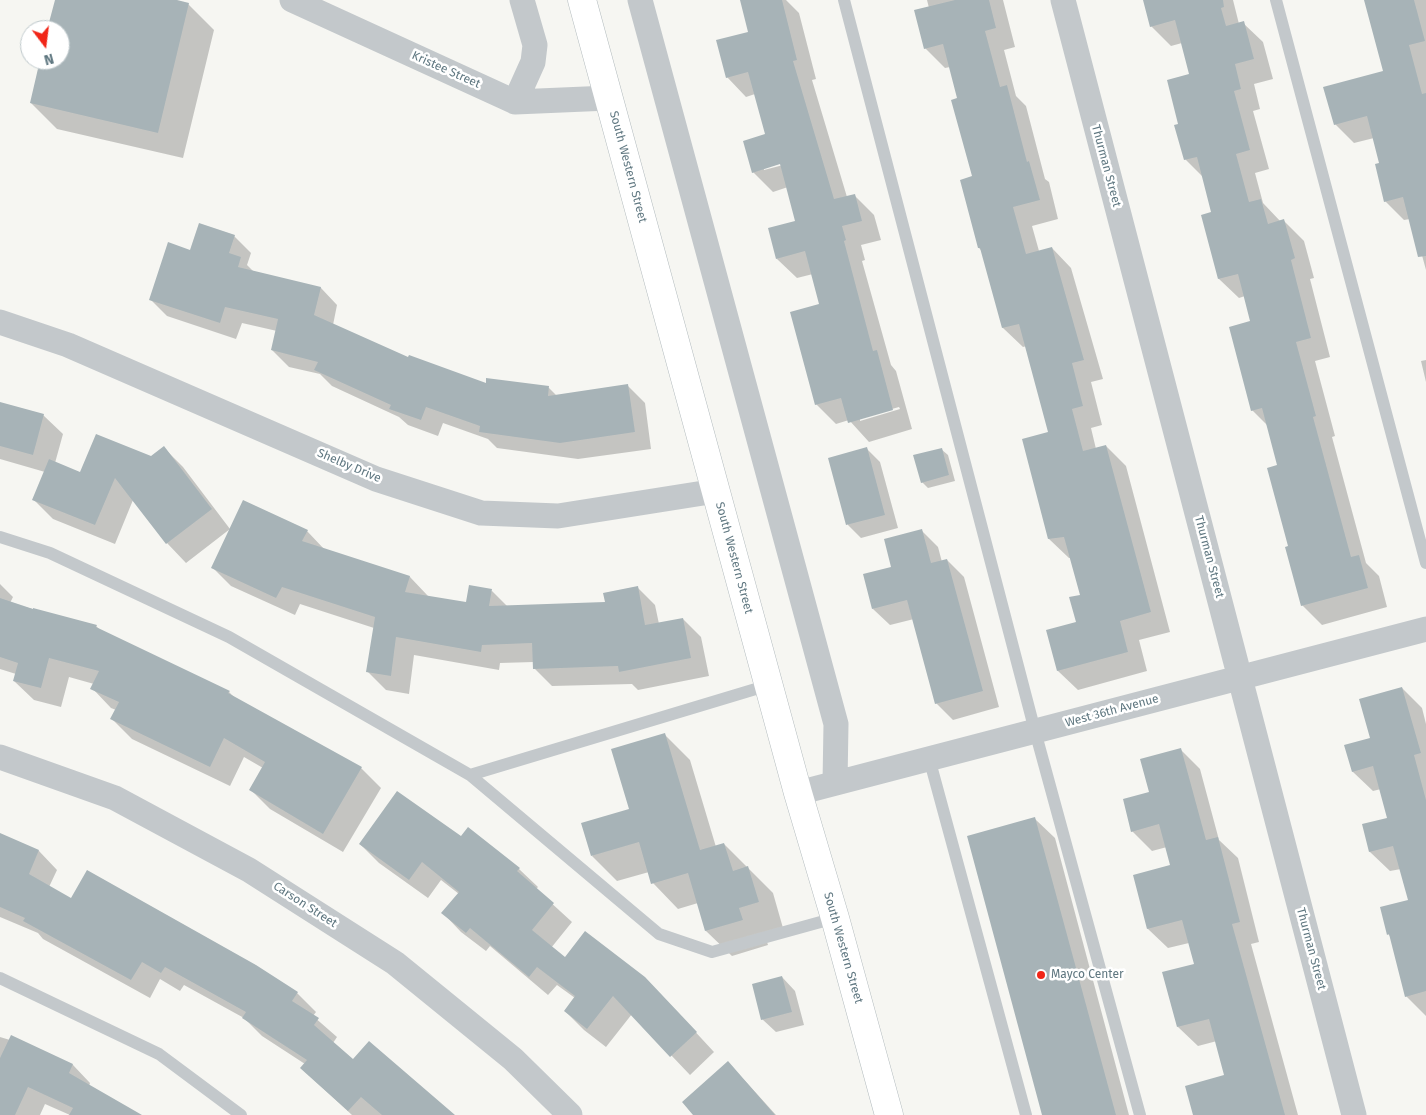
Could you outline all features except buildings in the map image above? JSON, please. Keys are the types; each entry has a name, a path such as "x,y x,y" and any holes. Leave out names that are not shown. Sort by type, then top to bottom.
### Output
{"main road":[{"name":"South Western Street","path":"582,0 798,793 835,918 889,1115"}],"street":[{"name":"Kristee Street","path":"292,0 515,102 609,98"},
{"path":"515,102 533,62 535,45 522,0"},
{"path":"640,0 836,724 835,783"},
{"name":"Thurman Street","path":"1063,0 1354,1115"},
{"name":"Shelby Drive","path":"0,322 68,345 376,479 481,513 558,516 716,491"},
{"name":"West 36th Avenue","path":"798,793 1426,629"},
{"name":"Carson Street","path":"0,757 115,798 250,870 395,963 514,1059 570,1115"}],"lane":[{"path":"844,0 1035,731 1140,1115"},
{"path":"1276,0 1426,563"},
{"path":"0,537 50,553 229,637 470,774 659,934 712,952 835,918"},
{"path":"470,774 769,685"},
{"path":"929,758 1026,1115"},
{"path":"0,978 159,1054 241,1115"}],"place":[{"name":"Mayco Center","path":"1041,975"}]}
